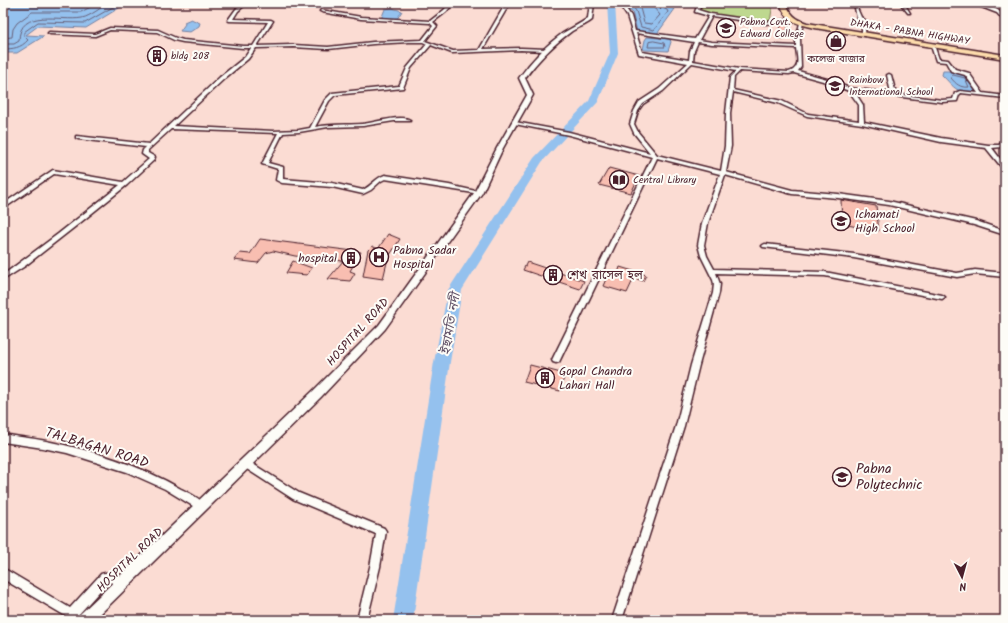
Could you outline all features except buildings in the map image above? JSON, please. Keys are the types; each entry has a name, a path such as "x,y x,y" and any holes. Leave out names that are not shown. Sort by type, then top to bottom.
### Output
{"highway":[{"path":"784,3 785,10 793,20"},
{"name":"DHAKA - PABNA HIGHWAY","path":"793,20 812,26 1005,56"},
{"name":"DHAKA - PABNA HIGHWAY","path":"812,26 1005,56"}],"main road":[{"name":"HOSPITAL ROAD","path":"84,620 338,373 382,327 478,193 497,153 515,124 530,95 530,92 522,82 522,78 546,50 571,30 590,19 592,3"}],"street":[{"path":"3,278 55,241 125,184 152,159 152,157 145,154 146,150 222,78 247,58 271,21 230,20 236,10 245,3 260,3"},
{"path":"430,22 445,11 452,3"},
{"path":"480,51 508,3"},
{"path":"624,3 623,7 629,16 640,53 739,70 795,72 825,80 850,89 942,101 955,100 957,94 960,92 1005,97"},
{"path":"700,3 696,11 711,15 765,23 793,20"},
{"path":"902,3 909,12"},
{"path":"973,3 998,12 1005,21"},
{"path":"995,3 1005,4"},
{"path":"856,9 859,18 864,21 864,33"},
{"path":"322,11 361,18 430,22 435,26 422,42"},
{"path":"691,62 690,56 692,48 698,41 711,15"},
{"path":"795,72 799,67 798,40 802,24"},
{"path":"50,33 95,35 110,29 158,31 183,41 215,45 254,47 293,46 339,48 392,41 422,42 452,52 521,49 546,50"},
{"path":"634,32 739,45 776,44 799,47"},
{"path":"312,128 327,100 334,94 401,87 409,68 430,44"},
{"path":"933,46 936,60 947,61 954,71 967,74 981,94"},
{"path":"655,156 636,132 632,124 636,111 641,103 661,90 691,62"},
{"path":"617,620 680,426 695,365 711,315 717,284 704,256 702,245 706,223 723,174 728,146 728,113 732,91 732,77 739,70"},
{"path":"888,75 894,95"},
{"path":"850,89 861,105 862,124"},
{"path":"732,91 780,102 807,115 862,124 941,140 988,147 1000,146 1005,142"},
{"path":"170,127 282,132 299,131 312,128 363,125 394,120 408,120"},
{"path":"515,124 569,134 799,193 838,196 889,203 976,223 1005,233"},
{"path":"282,132 265,164 281,168 279,180 282,181 332,185 363,192 368,191 378,180 385,177 478,193"},
{"path":"78,137 150,146"},
{"path":"988,147 1005,168"},
{"path":"556,360 655,156"},
{"path":"3,207 53,172 125,184"},
{"path":"765,246 854,256 957,275 975,272 1005,276"},
{"path":"712,271 826,274 942,296"},
{"name":"TALBAGAN ROAD","path":"3,438 48,445 132,470 154,479 182,494 200,507"},
{"path":"245,464 296,496 381,530 382,534 375,568 362,620"},
{"path":"3,573 69,613 74,611 104,578 113,577 121,585"}],"shaded area":[{"path":"3,3 1005,3 1005,620 3,620"}],"green space":[{"path":"703,3 773,3 770,22 699,12"}],"water":[{"path":"3,3 142,3 124,5 86,28 38,26 26,35 44,36 17,53 4,53"},
{"path":"627,3 657,3 675,9 657,34 637,31 632,12 627,9"},
{"path":"392,8 402,11 397,19 381,19 385,9"},
{"path":"191,19 200,23 199,26 190,32 180,31 185,24 184,22"},
{"path":"647,37 670,39 671,42 668,51 643,49"},
{"path":"943,71 965,73 978,91 965,92 957,89 942,75"}],"waterway":[{"name":"ইছামতি নদী","path":"403,620 442,362 455,290 538,160 593,102 614,53 611,3"}],"place":[{"name":"Pabna Covt. Edward College","path":"726,28"},
{"name":"কলেজ বাজার","path":"836,41"},
{"name":"bldg 208","path":"157,56"},
{"name":"Rainbow International School","path":"835,86"},
{"name":"Central Library","path":"619,180"},
{"name":"Ichamati High School","path":"841,221"},
{"name":"Pabna Sadar Hospital","path":"379,257"},
{"name":"hospital","path":"351,258"},
{"name":"শেখ রাসেল হল","path":"553,275"},
{"name":"Gopal Chandra Lahari Hall","path":"545,378"},
{"name":"Pabna Polytechnic","path":"842,477"}]}
